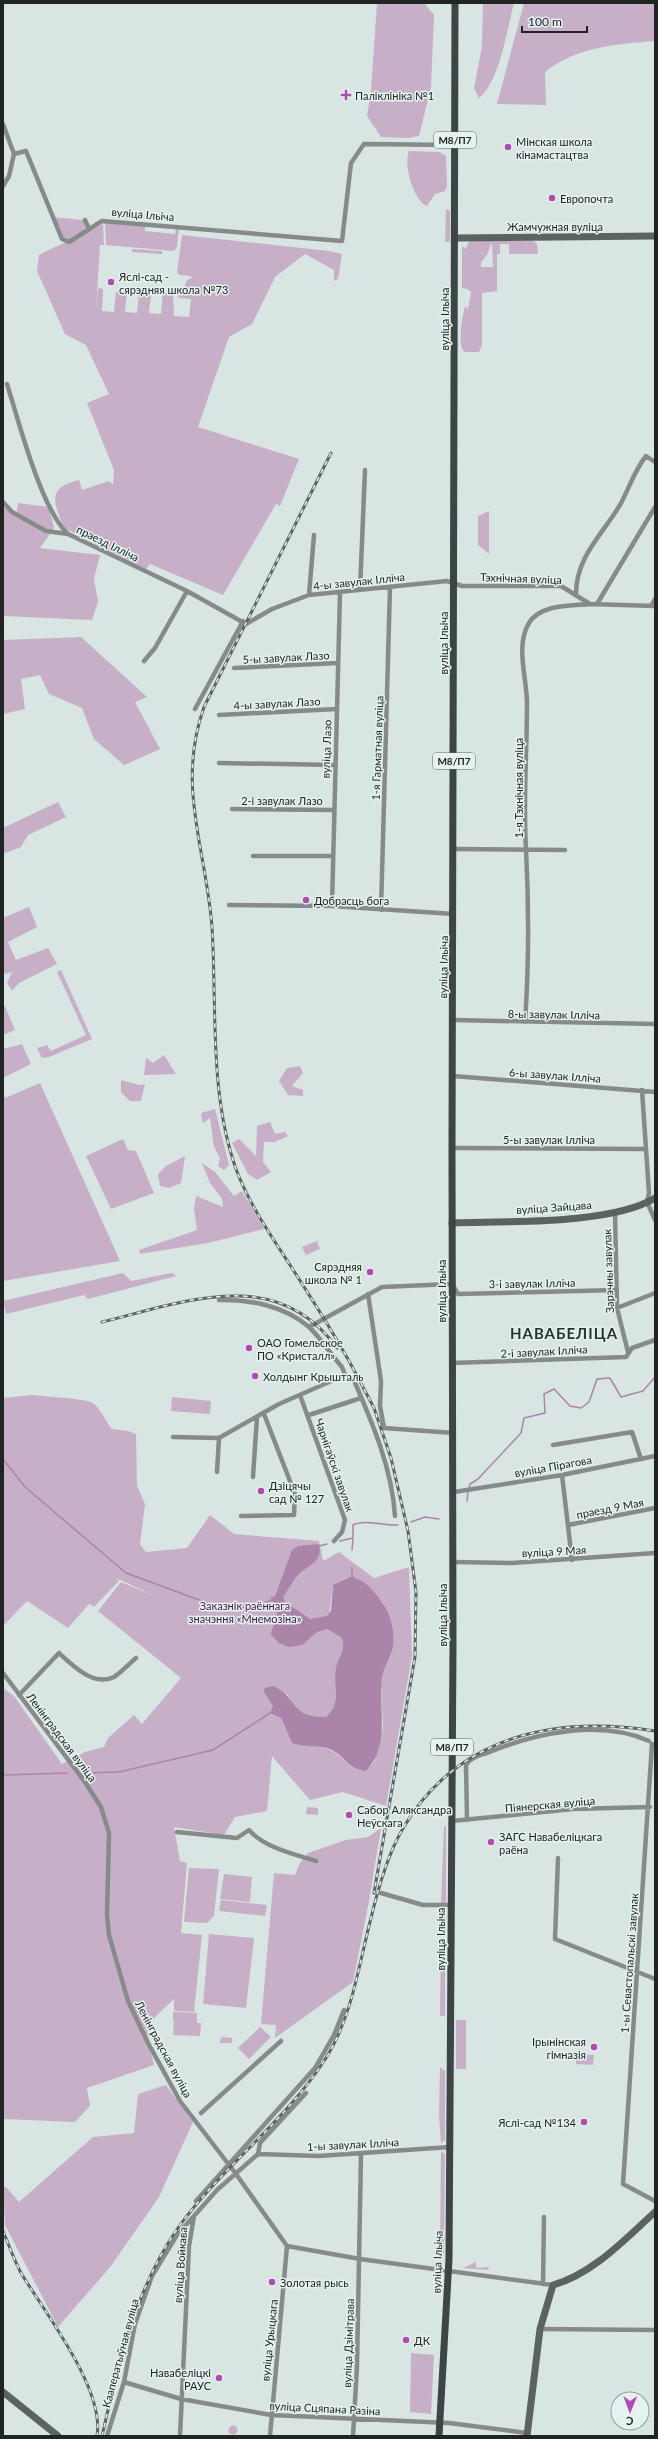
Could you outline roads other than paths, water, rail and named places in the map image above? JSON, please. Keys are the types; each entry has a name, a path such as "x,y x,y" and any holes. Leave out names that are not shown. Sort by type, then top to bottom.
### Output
{"main road":[{"name":"вуліца Ільіча","path":"439,2436 448,2271 454,1562 452,1148 454,914 455,3"}],"street":[{"path":"3,124 14,154 12,166 3,186"},
{"name":"вуліца Ільіча","path":"14,154 26,151 62,239 69,242 102,221 342,241 351,163 364,144 455,145"},
{"path":"85,220 89,229"},
{"name":"Жамчужная вуліца","path":"455,238 655,236"},
{"name":"праезд Ілліча","path":"7,384 49,507 61,527 68,534 187,591 245,622"},
{"path":"576,594 576,578 584,557 620,505 642,460 646,456 655,462"},
{"path":"360,590 365,470"},
{"path":"3,502 12,512 46,531 68,534"},
{"path":"597,604 655,507"},
{"path":"309,595 314,535"},
{"name":"4-ы завулак Ілліча","path":"245,622 272,609 309,595 447,581 454,584"},
{"name":"Тэхнічная вуліца","path":"454,584 462,586 561,586 590,604"},
{"name":"1-я Гарматная вуліца","path":"381,910 390,587"},
{"path":"144,661 155,648 187,591"},
{"name":"вуліца Лазо","path":"332,906 333,810 340,593"},
{"path":"590,604 653,606 655,599"},
{"name":"1-я Тэхнічная вуліца","path":"525,1022 528,925 526,850 527,700 523,635 529,622 536,614 555,608 590,604"},
{"path":"195,709 245,622"},
{"name":"5-ы завулак Лазо","path":"234,668 338,663"},
{"name":"4-ы завулак Лазо","path":"219,715 337,709"},
{"path":"219,763 335,765"},
{"name":"2-і завулак Лазо","path":"232,809 333,810"},
{"path":"454,850 565,850"},
{"path":"253,856 332,856"},
{"path":"229,905 332,906 454,914"},
{"name":"8-ы завулак Ілліча","path":"453,1020 655,1024"},
{"name":"6-ы завулак Ілліча","path":"453,1076 655,1092"},
{"path":"642,1090 647,1202 655,1220"},
{"name":"5-ы завулак Ілліча","path":"452,1148 645,1148"},
{"name":"вуліца Зайцава","path":"452,1223 540,1220 615,1212 655,1198"},
{"name":"Зарэчны завулак","path":"615,1212 617,1308 628,1352"},
{"path":"309,1327 382,1287 452,1284"},
{"name":"3-і завулак Ілліча","path":"452,1284 458,1294 617,1290"},
{"path":"617,1308 655,1293"},
{"path":"368,1294 381,1381 380,1406 384,1428 454,1433"},
{"path":"219,1300 236,1299 261,1304 289,1314 309,1327 342,1368 345,1375"},
{"name":"2-і завулак Ілліча","path":"452,1363 626,1357 632,1348 655,1340"},
{"path":"173,1437 219,1438 238,1425 345,1375 353,1378 374,1428 394,1496 395,1516"},
{"name":"Чарнігаўскі завулак","path":"300,1395 309,1416 345,1520 342,1532 334,1541"},
{"name":"Чарнігаўскі завулак","path":"309,1416 361,1398"},
{"path":"241,1516 294,1515 295,1494 264,1414"},
{"path":"254,1477 257,1417"},
{"path":"553,1445 632,1432 641,1459"},
{"path":"217,1472 219,1438"},
{"name":"вуліца Пірагова","path":"454,1492 562,1475 655,1456"},
{"name":"праезд 9 Мая","path":"562,1475 572,1560"},
{"name":"праезд 9 Мая","path":"568,1525 655,1508"},
{"name":"вуліца 9 Мая","path":"454,1562 512,1563 655,1553"},
{"name":"Ленінградская вуліца","path":"19,1695 59,1654 78,1671 101,1680 114,1677 136,1658"},
{"name":"Ленінградская вуліца","path":"3,1673 85,1782 101,1807 109,1833 107,1915 116,1965 128,2001 174,2091 236,2174 287,2246"},
{"name":"1-ы Севастопальскі завулак","path":"467,1820 466,1765 474,1758 516,1743 569,1732 613,1732 634,1734 651,1742 650,1807 623,2184 655,2201"},
{"name":"Піянерская вуліца","path":"452,1821 573,1809 650,1807"},
{"path":"176,1832 237,1838 250,1830 256,1837 288,1852 316,1861"},
{"path":"558,1858 554,1936 557,1942 655,1979"},
{"path":"381,1893 423,1905 451,1905"},
{"path":"196,2201 315,2068 334,2034 344,2010"},
{"path":"198,2125 201,2111 281,2041"},
{"name":"вуліца Войкава","path":"180,2436 189,2246 194,2216 217,2190 258,2154 260,2143 306,2093"},
{"name":"1-ы завулак Ілліча","path":"258,2154 319,2156 450,2147"},
{"name":"вуліца Дзімітрава","path":"353,2436 360,2259 361,2154"},
{"path":"287,2246 360,2259 553,2285 575,2277 598,2262 655,2212"},
{"name":"Кааператыўная вуліца","path":"107,2436 124,2382 135,2324 152,2276 177,2235 194,2216"},
{"path":"543,2284 544,2216"},
{"name":"вуліца Урыцкага","path":"270,2436 287,2246"},
{"path":"527,2434 540,2329 553,2285"},
{"path":"540,2329 655,2330"},
{"name":"вуліца Сцяпана Разіна","path":"124,2382 181,2399 271,2415 440,2423 527,2434"},
{"path":"3,2392 58,2436"}],"waterway":[{"path":"469,1488 470,1484 478,1479 521,1433 524,1418 545,1413 544,1394 554,1389 570,1406 581,1408 589,1402 597,1379 610,1378 621,1397 643,1391 655,1377"},
{"path":"3,1459 25,1487 126,1573 224,1609 248,1607 274,1600"},
{"path":"467,1501 468,1491"},
{"path":"411,1522 425,1517 439,1519"},
{"path":"340,1541 353,1538 353,1525 358,1523 398,1525"},
{"path":"352,1550 353,1538"},
{"path":"319,1546 327,1544"},
{"path":"352,1568 352,1577"},
{"path":"83,1773 119,1772 213,1750 270,1713"},
{"path":"3,1775 67,1773"}],"railway":[{"path":"331,453 204,707 196,736 193,764 193,790 195,817 209,898 212,927 218,1080 227,1140 241,1182 254,1207 330,1328 366,1393"},
{"path":"102,1322 197,1299 228,1296 258,1298 286,1306 313,1322 337,1348"},
{"path":"364,1389 374,1408 391,1458 408,1531 416,1592 415,1657 374,1893"},
{"path":"102,2436 130,2326 151,2274 164,2249 197,2203 274,2123 310,2081 335,2042 354,1990 387,1862 402,1830 424,1798 450,1773 479,1753 511,1739 545,1731 580,1726 617,1727 655,1731"},
{"path":"3,2231 21,2273 58,2330 83,2374 92,2396 97,2417 97,2436"}],"place":[{"name":"Паліклініка №1","path":"346,95"},
{"name":"Мінская школа кінамастацтва","path":"508,147"},
{"name":"Европочта","path":"552,198"},
{"name":"Яслі-сад - сярэдняя школа №73","path":"111,282"},
{"name":"Добрасць бога","path":"306,900"},
{"name":"Сярэдняя школа № 1","path":"370,1272"},
{"name":"ОАО Гомельское ПО «Кристалл»","path":"249,1348"},
{"name":"Холдынг Крышталь","path":"255,1376"},
{"name":"Дзіцячы сад № 127","path":"261,1491"},
{"name":"Сабор Аляксандра Неўскага","path":"349,1815"},
{"name":"ЗАГС Навабеліцкага раёна","path":"491,1842"},
{"name":"Ірынінская гімназія","path":"594,2047"},
{"name":"Яслі-сад №134","path":"584,2122"},
{"name":"Золотая рысь","path":"272,2282"},
{"name":"ДК","path":"406,2340"},
{"name":"Навабеліцкі РАУС","path":"219,2378"}],"district":[{"name":"НАВАБЕЛІЦА","path":"564,1333"}],"park label":[{"name":"Заказнік раённага значэння «Мнемозіна»","path":"245,1611"}]}
